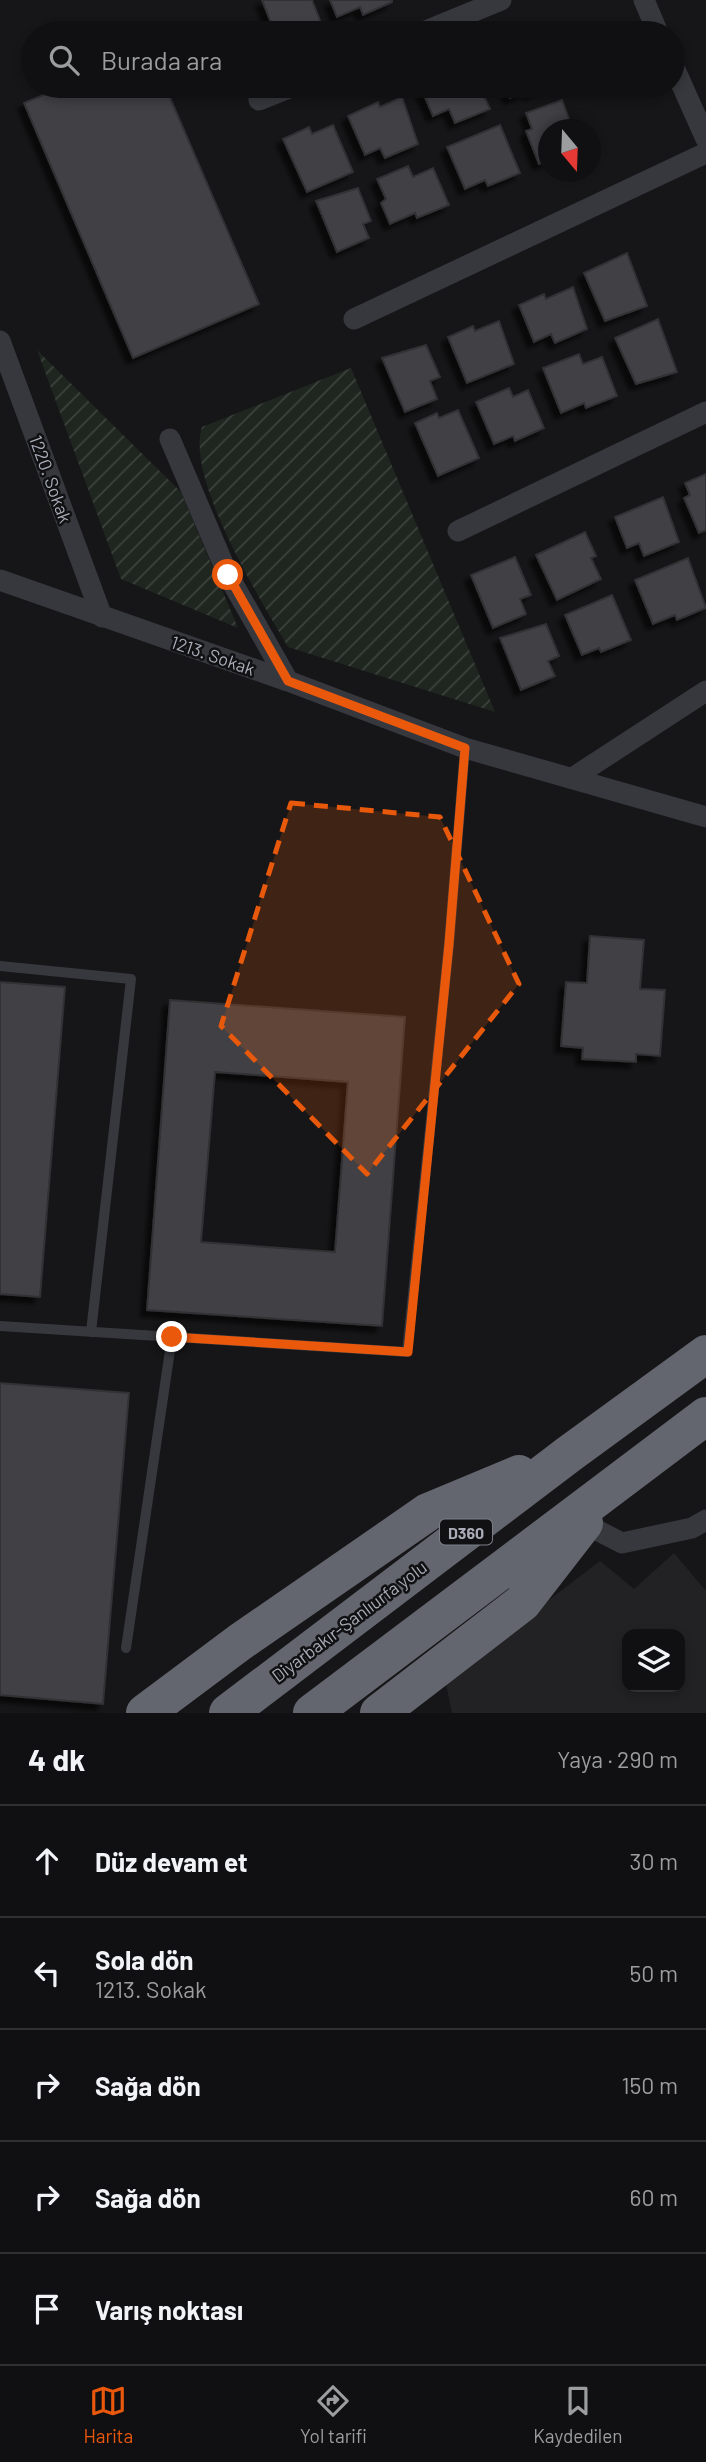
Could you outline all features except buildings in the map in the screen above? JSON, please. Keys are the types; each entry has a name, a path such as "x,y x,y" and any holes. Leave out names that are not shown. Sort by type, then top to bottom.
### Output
{"highway":[{"name":"Diyarbakır-Şanlıurfa yolu","path":"228,1713 569,1454 706,1354"},
{"name":"D360","path":"312,1713 706,1416"},
{"path":"145,1713 240,1642 428,1512 569,1454"},
{"path":"379,1713 522,1603 615,1482"}],"street":[{"path":"450,21 501,0"},
{"path":"643,0 653,21"},
{"path":"685,92 706,139"},
{"path":"260,100 265,98"},
{"path":"354,319 706,153"},
{"name":"1220. Sokak","path":"0,341 102,617"},
{"path":"458,531 706,412"},
{"path":"170,439 228,575 288,681"},
{"name":"1213. Sokak","path":"0,580 288,681 465,748 574,777 706,817"},
{"path":"574,777 706,691"},
{"path":"583,1523 622,1543 692,1528 706,1520"}],"lane":[{"path":"0,1326 408,1352 449,944 465,748"},
{"path":"0,966 131,979 91,1332"},
{"path":"126,1648 172,1337"}],"highlighted area":[{"path":"291,803 440,817 519,984 367,1174 221,1026"}],"shaded area":[{"path":"37,350 181,492 238,628 121,579"},
{"path":"351,368 495,712 288,647 228,539 204,476 200,449 202,427"},
{"path":"674,1553 706,1591 706,1713 452,1713 445,1679 600,1561 634,1589"}],"route":[{"path":"172,1337 408,1352 449,944 465,748 288,681 228,575"}]}
